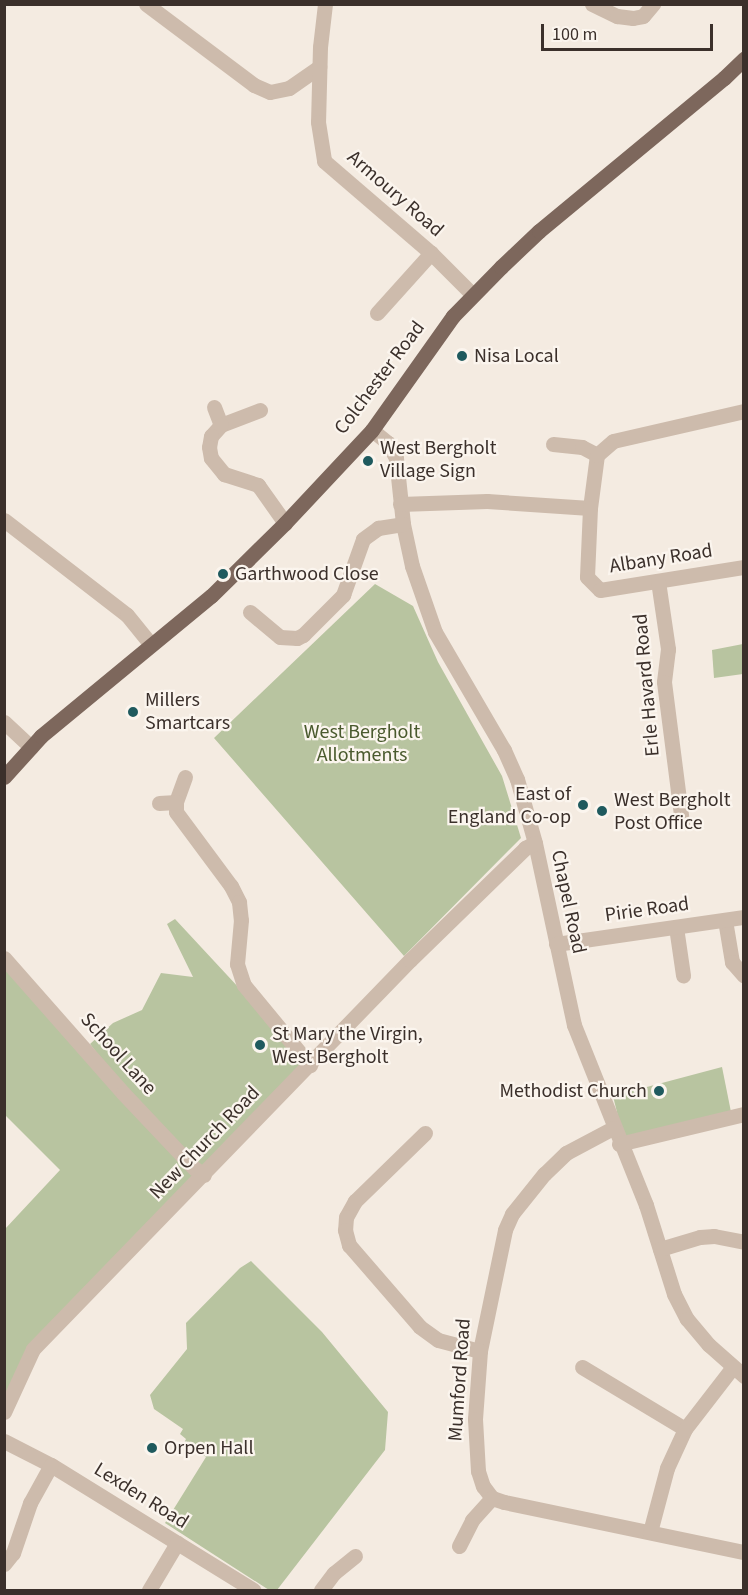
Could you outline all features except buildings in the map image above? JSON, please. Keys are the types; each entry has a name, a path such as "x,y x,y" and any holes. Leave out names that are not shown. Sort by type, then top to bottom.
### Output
{"main road":[{"name":"Colchester Road","path":"4,777 31,747 211,596 285,523 372,430 431,345 473,296 539,231 744,59"}],"street":[{"path":"146,4 254,85 270,92 290,88 319,67"},
{"name":"Armoury Road","path":"325,4 319,67 318,122 324,161 431,252 473,296"},
{"path":"592,4 617,16 633,18 643,16 653,4"},
{"path":"377,312 431,252"},
{"path":"214,407 221,425"},
{"path":"260,410 221,425 211,436 208,447 211,459 224,474 258,485 285,523"},
{"path":"553,444 582,447 597,456 613,441 744,411"},
{"name":"Chapel Road","path":"372,430 393,450 398,469 403,524 412,566 428,616 447,656 504,750 517,779 535,843 574,1025 613,1128 646,1205 674,1294 687,1319 738,1372"},
{"name":"Albany Road","path":"597,456 586,563 590,582 600,590 744,567"},
{"path":"400,504 487,501 590,508"},
{"path":"4,520 128,615 151,645"},
{"path":"250,612 280,637 297,638 303,635 343,595 363,539 378,528 403,524"},
{"name":"Erle Havard Road","path":"658,581 668,649 664,682 682,822"},
{"path":"4,722 31,747"},
{"path":"185,777 176,802 176,812 231,886 239,903 241,920 237,964 244,985 310,1065"},
{"path":"159,803 176,802"},
{"name":"New Church Road","path":"4,1412 33,1349 410,960 525,848 535,843"},
{"name":"Pirie Road","path":"556,944 744,917"},
{"path":"725,920 732,962 744,976"},
{"path":"676,927 683,975"},
{"name":"School Lane","path":"4,958 123,1093 194,1168 204,1175"},
{"path":"620,1144 744,1114"},
{"name":"Mumford Road","path":"492,1498 483,1486 476,1459 475,1419 480,1351 498,1256 512,1214 544,1174 566,1153 613,1128"},
{"path":"424,1133 355,1201 346,1217 349,1245 420,1327 438,1340 480,1351"},
{"path":"660,1249 700,1237 714,1236 744,1242"},
{"path":"582,1367 685,1429"},
{"path":"650,1532 667,1468 685,1429 738,1372"},
{"name":"Lexden Road","path":"4,1440 51,1465 253,1590"},
{"path":"4,1564 13,1553 30,1503 51,1465"},
{"path":"459,1546 472,1520 492,1498 744,1552"},
{"path":"149,1590 177,1543"},
{"path":"321,1590 334,1573 355,1556"}],"green space":[{"name":"West Bergholt Allotments","path":"375,584 413,606 438,662 502,776 521,838 404,956 214,738"},
{"path":"743,644 743,674 714,678 712,650"},
{"path":"175,919 264,1015 304,1065 204,1170 126,1091 90,1044 113,1023 142,1010 161,973 193,977 167,924"},
{"path":"4,964 197,1176 26,1350 5,1406 5,1229 60,1170 5,1115"},
{"path":"722,1067 731,1112 624,1141 613,1096"},
{"path":"251,1261 322,1332 388,1412 385,1450 277,1590 269,1590 165,1523 206,1457 184,1443 186,1439 180,1434 183,1429 154,1409 150,1395 187,1349 186,1323 240,1268"}],"place":[{"name":"Nisa Local","path":"462,356"},
{"name":"West Bergholt Village Sign","path":"368,461"},
{"name":"Garthwood Close","path":"223,574"},
{"name":"Millers Smartcars","path":"133,712"},
{"name":"East of England Co-op","path":"583,805"},
{"name":"West Bergholt Post Office","path":"602,811"},
{"name":"St Mary the Virgin, West Bergholt","path":"260,1045"},
{"name":"Methodist Church","path":"659,1091"},
{"name":"Orpen Hall","path":"152,1448"}]}
